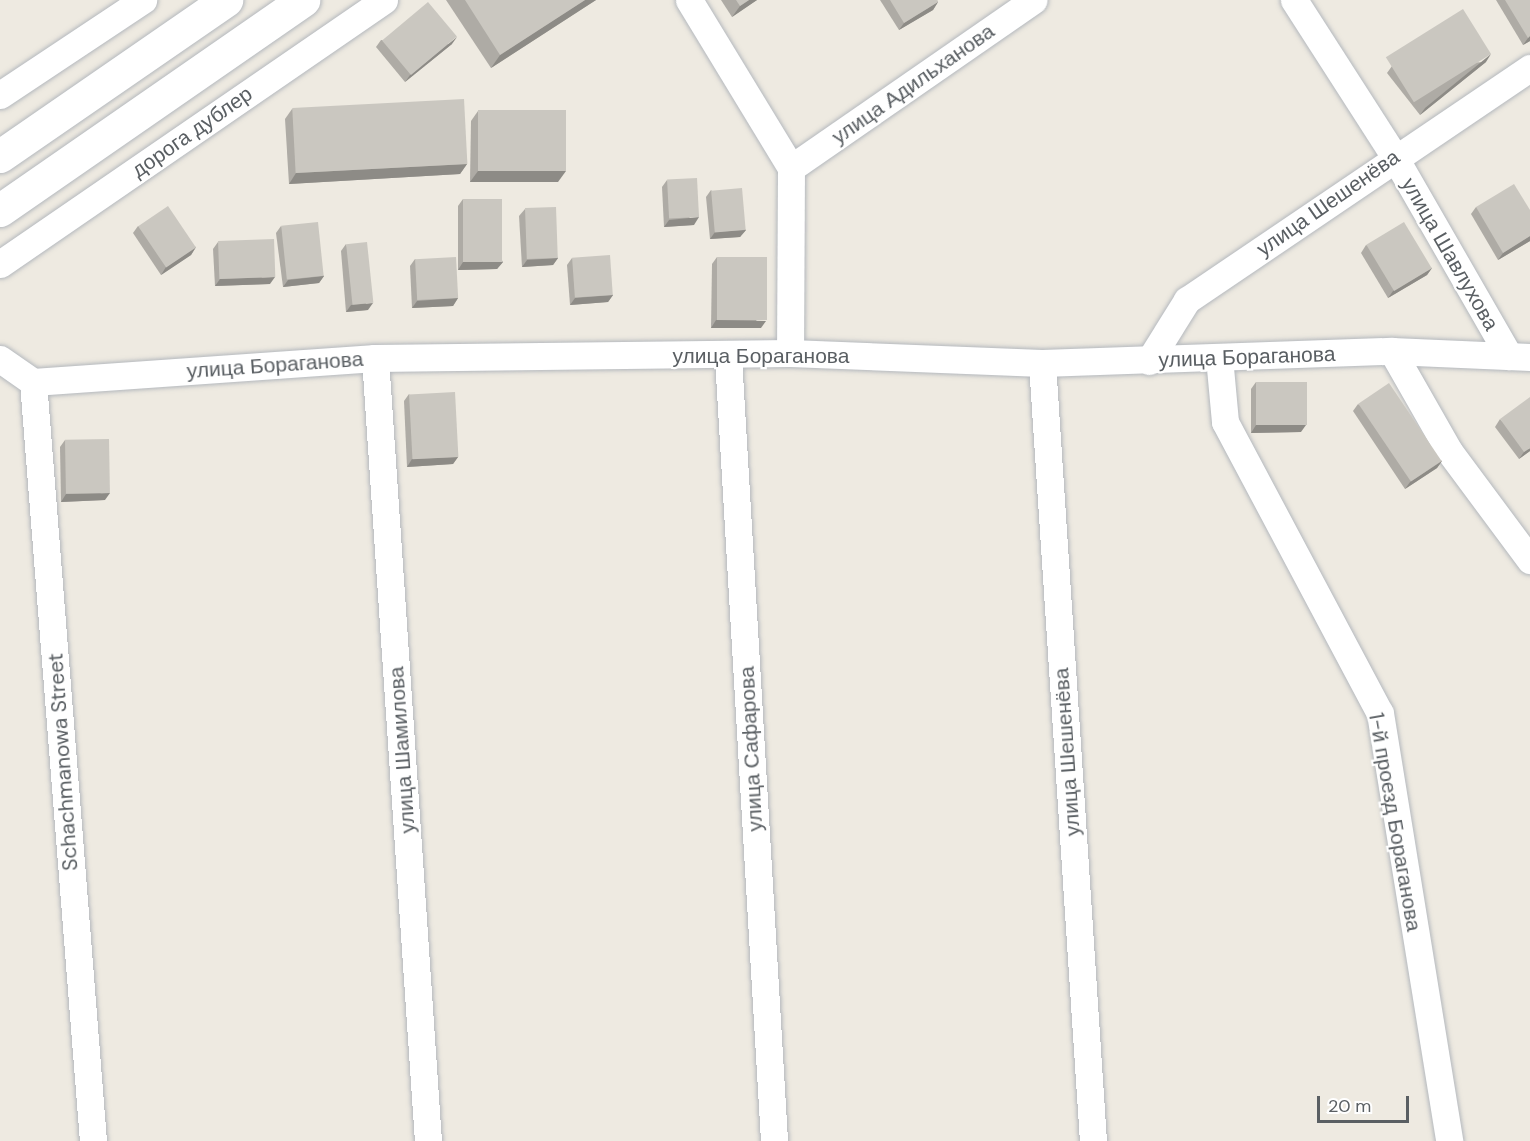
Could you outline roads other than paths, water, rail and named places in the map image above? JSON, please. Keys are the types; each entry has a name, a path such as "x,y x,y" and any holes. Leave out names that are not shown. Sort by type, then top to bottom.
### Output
{"main road":[{"path":"0,156 226,0"},
{"path":"0,210 303,0"}],"street":[{"path":"0,95 143,0"},
{"name":"дорога дублер","path":"0,264 384,0"},
{"path":"689,0 791,168 790,353"},
{"name":"улица Адильханова","path":"791,168 1034,0"},
{"name":"улица Шавлухова","path":"1294,0 1519,357"},
{"name":"улица Шешенёва","path":"1149,360 1187,300 1394,156 1530,68"},
{"path":"1392,351 1449,451 1530,560"},
{"name":"улица Бораганова","path":"33,382 375,358 728,357 790,353 1042,363 1392,351 1519,357"},
{"name":"улица Сафарова","path":"728,357 774,1141"},
{"name":"1-й проезд Бораганова","path":"1219,357 1225,422 1380,713 1449,1141"},
{"name":"улица Шамилова","path":"375,358 428,1141"},
{"path":"0,359 33,382"},
{"name":"улица Шешенёва","path":"1042,363 1093,1141"},
{"name":"Schachmanowa Street","path":"33,382 93,1141"}]}
